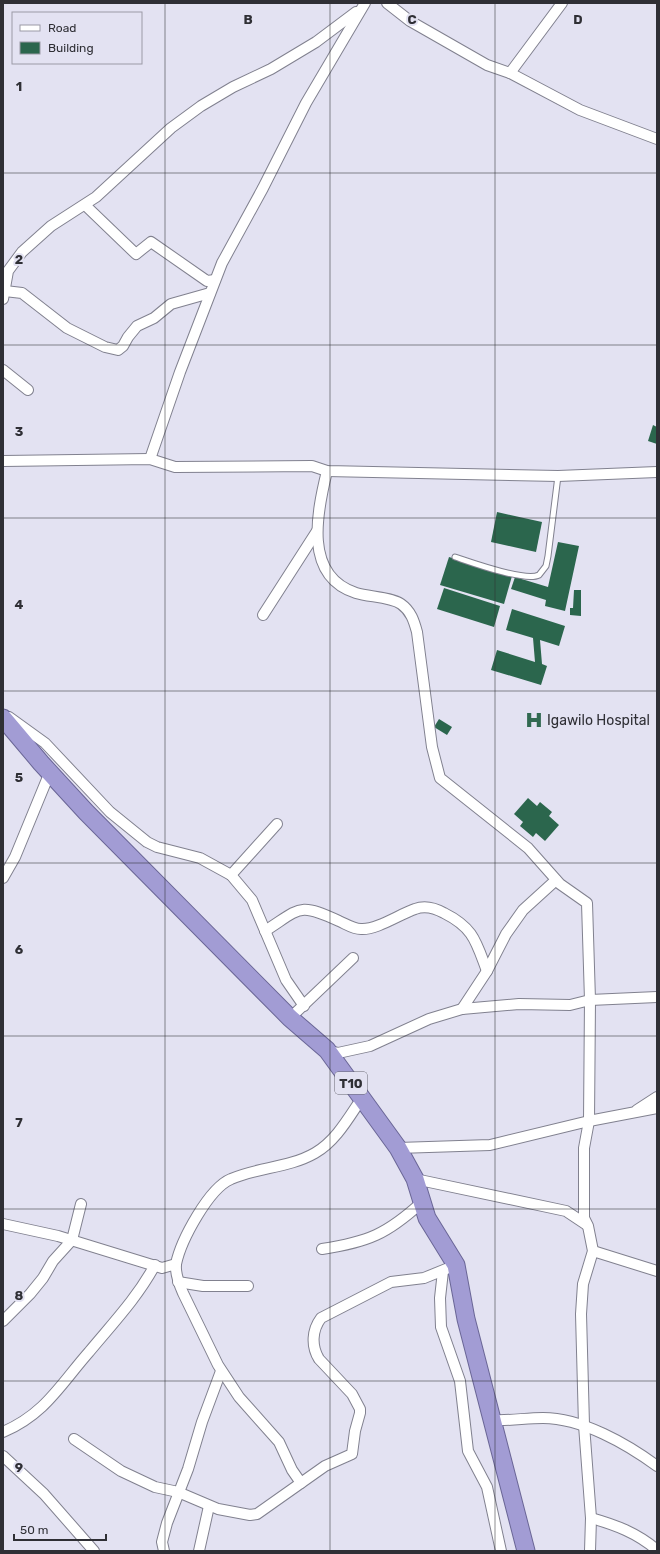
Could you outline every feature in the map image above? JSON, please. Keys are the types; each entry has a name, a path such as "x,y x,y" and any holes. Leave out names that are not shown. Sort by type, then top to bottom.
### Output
{"highway":[{"name":"T10","path":"3,718 41,763 86,812 290,1018 327,1050 398,1148 415,1179 427,1218 449,1268 466,1319 526,1551"}],"street":[{"path":"210,293 171,304 155,318 137,326 123,346 115,350 94,342 67,328 22,294 4,295 8,271 19,255 51,226 104,190 178,122 233,87 289,58 330,33 353,15 364,3"},
{"path":"150,459 180,372 215,280 235,238 264,188 306,103 364,3"},
{"path":"387,3 410,21 487,65 510,73 580,110 657,139"},
{"path":"510,73 562,3"},
{"path":"84,205 136,254 151,242 206,281 215,280"},
{"path":"3,370 28,390"},
{"path":"3,460 150,459 174,467 312,466 327,471 558,476 657,472"},
{"path":"327,471 322,490 317,531 321,558 328,571 343,587 366,596 398,602 412,616 417,632 432,747 440,778 528,848 556,880 587,903 590,1000 589,1121 584,1148 584,1218 588,1226 593,1250 583,1284 581,1314 584,1425 590,1518 590,1551"},
{"path":"263,615 317,531"},
{"path":"3,712 45,743 110,812 146,842 157,847 200,858 231,875 252,900 286,980 304,1006"},
{"path":"3,878 15,857 50,772"},
{"path":"231,875 277,824"},
{"path":"462,1009 487,971 506,934 523,910 556,880"},
{"path":"266,931 297,911 307,909 318,912 354,928 363,930 414,909 432,908 454,918 467,928 474,938 487,971"},
{"path":"290,1018 353,958"},
{"path":"327,1050 338,1053 370,1046 429,1019 462,1009 519,1004 570,1005 590,1000 657,998"},
{"path":"636,1111 657,1097"},
{"path":"301,1483 292,1470 279,1442 239,1397 222,1371 178,1282 176,1264 186,1237 201,1211 221,1185 239,1176 276,1168 315,1154 334,1138 362,1098"},
{"path":"398,1148 490,1145 589,1121 657,1108"},
{"path":"415,1179 566,1210 588,1226"},
{"path":"322,1249 354,1243 377,1235 396,1225 422,1203"},
{"path":"3,1321 30,1294 43,1278 53,1261 72,1240 81,1204"},
{"path":"3,1224 72,1240 162,1268 176,1264"},
{"path":"593,1250 657,1271"},
{"path":"3,1432 28,1419 58,1391 128,1306 145,1283 155,1265"},
{"path":"74,1439 121,1471 155,1486 178,1492 209,1506 254,1515 330,1464 352,1454 355,1430 360,1413 352,1394 315,1353 314,1333 319,1320 324,1315 391,1282 424,1278 449,1268"},
{"path":"449,1268 440,1298 443,1338 460,1381 468,1451 487,1487 501,1551"},
{"path":"178,1282 203,1286 248,1286"},
{"path":"164,1551 162,1542 178,1492 188,1469 202,1422 222,1371"},
{"path":"492,1420 512,1421 544,1418 565,1419 584,1425 657,1466"},
{"path":"3,1456 44,1494 94,1551"},
{"path":"199,1551 209,1506"},
{"path":"590,1518 629,1531 643,1539 657,1550"}],"lane":[{"path":"455,558 512,574 531,577 539,575 546,566 548,556 558,476"}],"building":[{"path":"653,425 657,427 657,444 648,441"},
{"path":"497,512 542,522 536,552 491,542"},
{"path":"558,542 579,546 565,611 545,606 546,600 511,589 515,577 548,587"},
{"path":"449,557 512,576 504,604 440,585"},
{"path":"444,588 500,606 494,627 437,609"},
{"path":"574,590 581,590 581,616 570,615 570,608 573,608"},
{"path":"512,609 565,626 559,646 540,640 542,664 547,666 541,685 491,670 497,650 535,662 533,638 506,630"},
{"path":"439,719 452,727 447,735 434,727"},
{"path":"528,798 537,806 540,802 552,812 549,816 559,825 545,841 536,833 533,837 520,826 523,822 514,814"}],"place":[{"name":"Igawilo Hospital","path":"534,720"}]}
